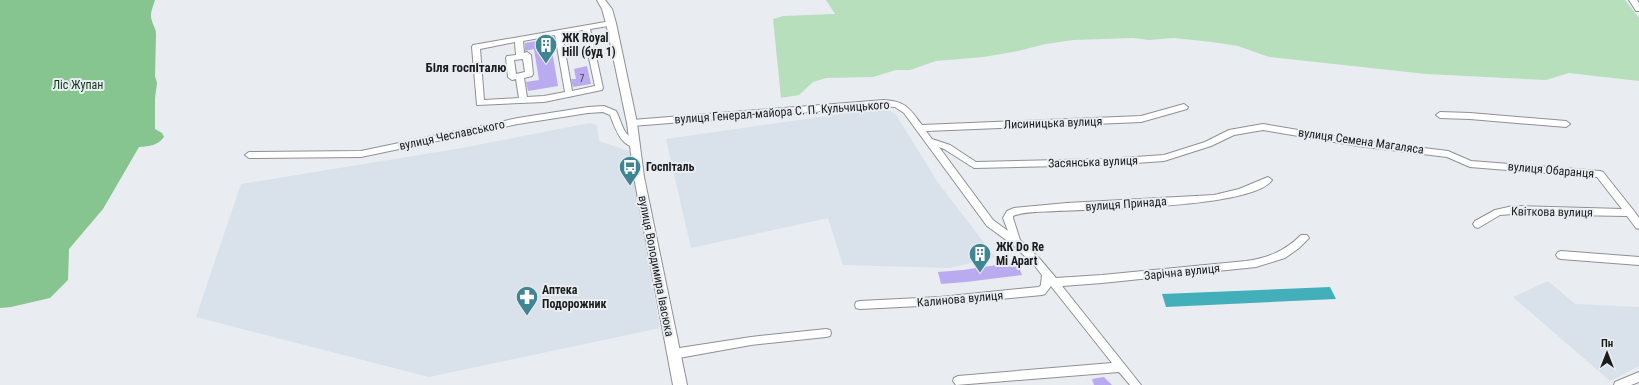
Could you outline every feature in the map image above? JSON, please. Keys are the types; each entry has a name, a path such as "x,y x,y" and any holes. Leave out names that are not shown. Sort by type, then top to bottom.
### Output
{"main road":[{"name":"вулиця Володимира Івасюка","path":"601,0 607,9 611,22 632,123 677,384"}],"street":[{"path":"1632,0 1639,9"},
{"path":"586,27 599,88 544,99 480,103 476,47 611,22"},
{"path":"558,32 569,94"},
{"path":"519,39 520,57"},
{"path":"527,55 529,74 512,77 510,58 520,57 527,55"},
{"path":"520,76 523,100"},
{"name":"вулиця Генерал-майора С. П. Кульчицького","path":"632,123 891,103 902,106 990,223 1016,242 1037,262 1136,385"},
{"name":"Лисиницька вулиця","path":"919,128 1141,119 1184,107"},
{"name":"вулиця Чеславського","path":"250,155 361,154 518,121 588,110 604,110 613,113 622,134 627,141 635,146"},
{"path":"1440,115 1566,124"},
{"name":"Засянська вулиця","path":"929,141 947,147 974,165 1106,162 1164,158 1208,144 1232,132 1258,126"},
{"name":"вулиця Семена Магаляса","path":"1258,126 1358,143 1448,154 1462,160"},
{"name":"вулиця Обаранця","path":"1462,160 1470,164 1600,174 1639,225"},
{"name":"вулиця Принада","path":"1016,242 1008,218 1010,214 1014,212 1184,202 1218,198 1243,192 1268,180"},
{"name":"Квіткова вулиця","path":"1478,224 1498,212 1513,210 1631,213"},
{"name":"Зарічна вулиця","path":"1049,278 1092,281 1250,264 1268,261 1283,254 1298,245 1304,238"},
{"path":"1561,255 1639,260"},
{"name":"Калинова вулиця","path":"860,305 940,301 1042,291 1046,287 1049,278"},
{"path":"673,354 751,340 826,334"},
{"path":"958,381 1122,367"},
{"path":"1619,385 1639,377"}],"shaded area":[{"path":"876,109 890,111 896,115 939,184 995,257 950,268 843,265 828,218 691,248 666,139"},
{"path":"590,123 597,125 599,141 629,151 660,328 429,377 196,317 241,184 462,148"},
{"path":"1548,281 1575,304 1639,307 1639,366 1610,381 1513,297"}],"green space":[{"name":"Ліс Жупан","path":"0,0 155,0 151,18 156,30 155,76 157,83 155,98 155,129 162,133 164,137 156,144 139,147 103,209 69,249 68,280 50,298 0,308"},
{"path":"826,0 1625,0 1639,18 1639,81 1569,73 1546,80 1426,74 1269,57 1238,46 1212,42 1174,38 1149,40 1133,38 1073,40 984,57 936,61 910,70 896,70 873,77 826,78 813,82 799,95 781,98 773,19 783,16 835,14"}],"water":[{"path":"1330,287 1336,299 1166,307 1162,294"}],"building":[{"name":"ЖК Royal Hill (буд 1)","path":"550,39 558,86 528,91 526,82 539,80 534,49 525,51 525,43"},
{"path":"587,66 591,84 573,87 571,79 576,79 574,69"},
{"name":"ЖК Do Re Mi Apart","path":"1017,262 1022,275 941,284 938,272 963,270"},
{"path":"1104,377 1112,385 1094,385 1092,379"}],"place":[{"name":"ЖК Royal Hill (буд 1)","path":"546,64"},
{"name":"Госпіталь","path":"630,186"},
{"name":"ЖК Do Re Mi Apart","path":"980,274"},
{"name":"Аптека Подорожник","path":"527,316"}],"district":[{"name":"Біля госпіталю","path":"466,67"}]}
